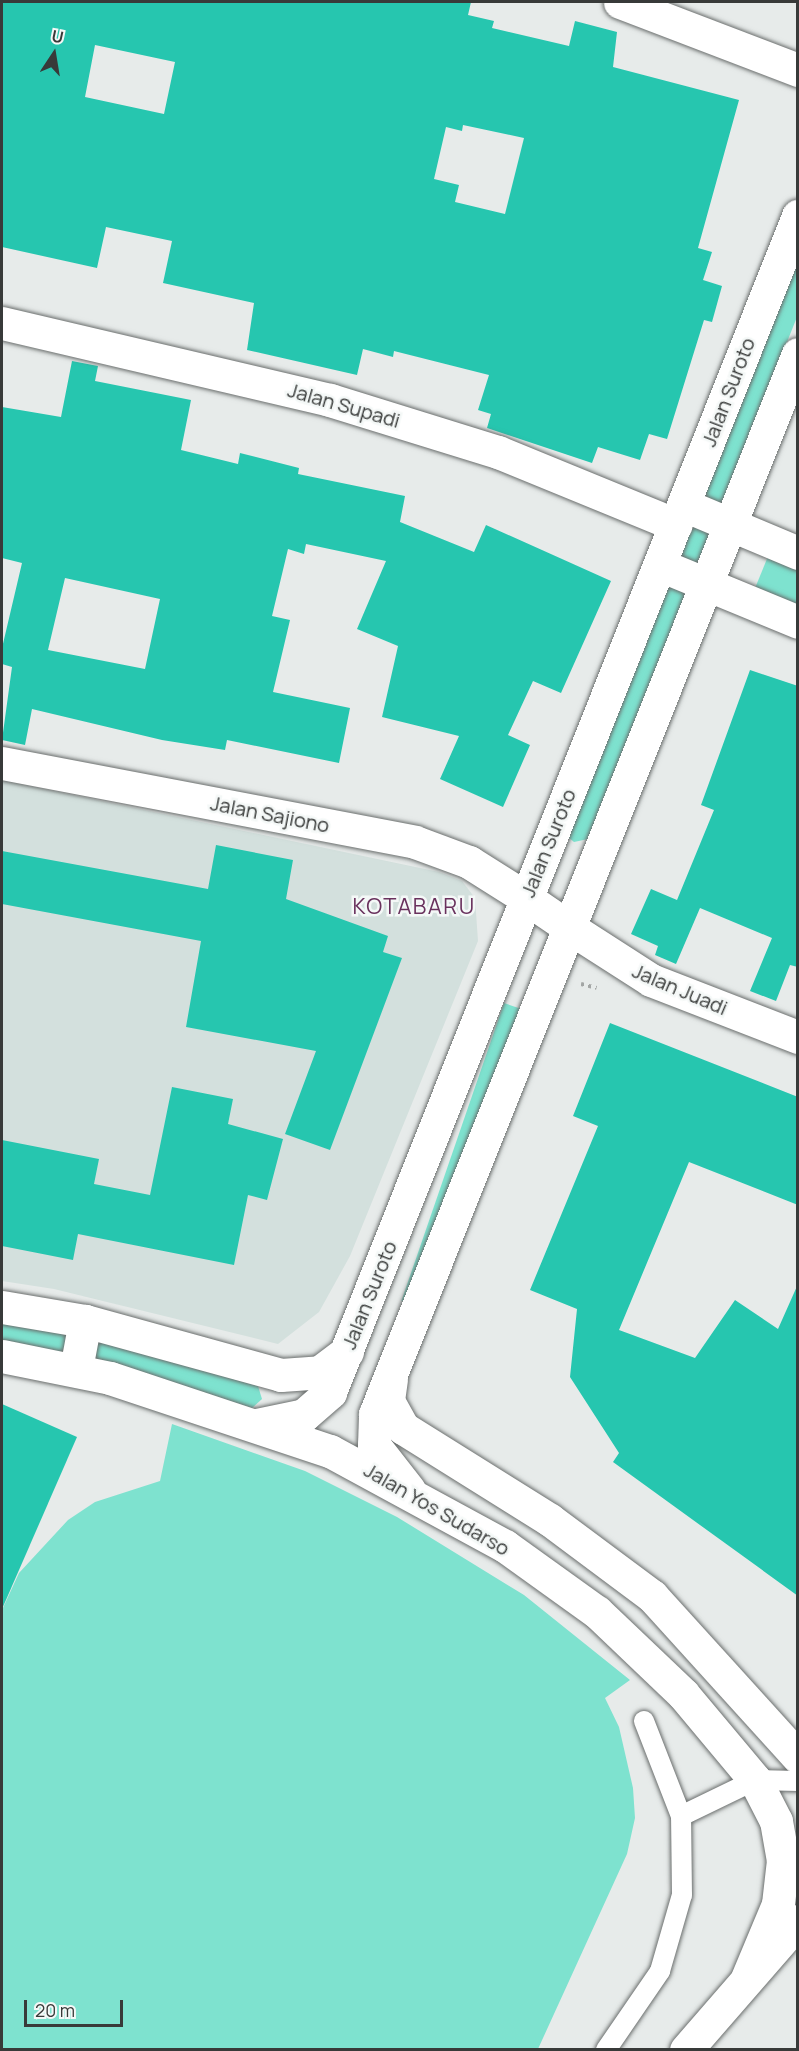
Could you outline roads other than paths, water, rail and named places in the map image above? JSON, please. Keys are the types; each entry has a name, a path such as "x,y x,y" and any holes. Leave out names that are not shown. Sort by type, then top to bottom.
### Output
{"main road":[{"path":"620,2 798,70"},
{"name":"Jalan Suroto","path":"257,1425 292,1420 314,1410 330,1392 798,216"},
{"name":"Jalan Supadi","path":"2,323 330,400 498,452 680,515 729,524 798,553"},
{"path":"409,1490 386,1467 372,1434 393,1369 798,354"},
{"path":"660,565 798,622"},
{"name":"Jalan Sajiono","path":"2,763 415,842 469,862 570,928"},
{"name":"Jalan Juadi","path":"570,928 651,980 798,1037"},
{"path":"2,1307 85,1321 281,1375 320,1372 347,1352"},
{"path":"76,1369 85,1321"},
{"name":"Jalan Yos Sudarso","path":"2,1356 76,1369 257,1425 355,1462 409,1490 505,1546 597,1612 683,1694 755,1780 776,1821 783,1860 775,1912 747,1978"},
{"path":"393,1369 388,1401 403,1428 550,1520 652,1596 798,1758"},
{"path":"686,2049 798,1921"}],"lane":[{"path":"606,2049 639,2008 673,1934 682,1895 681,1816 644,1721"},
{"path":"681,1816 755,1780 798,1780"}],"district":[{"name":"KOTABARU","path":"414,907"}]}
